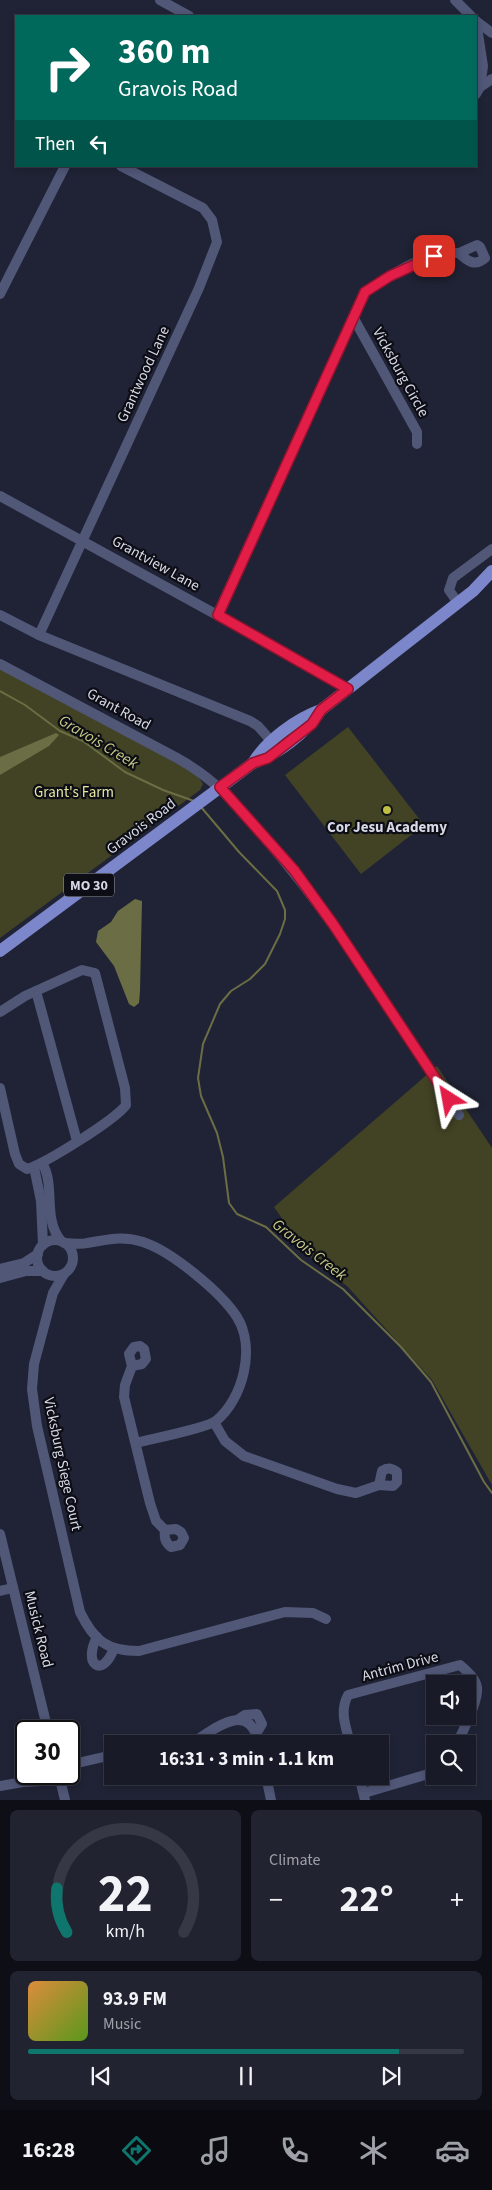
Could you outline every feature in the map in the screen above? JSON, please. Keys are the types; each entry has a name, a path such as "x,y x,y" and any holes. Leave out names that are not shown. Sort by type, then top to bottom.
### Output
{"main road":[{"name":"Gravois Road","path":"253,763 262,749 306,716 321,710 473,591 492,571"},
{"name":"Gravois Road","path":"473,591 492,583"},
{"name":"Gravois Road","path":"0,951 253,763 268,758 312,724 321,710"}],"street":[{"path":"160,0 186,15"},
{"path":"455,0 470,15"},
{"path":"477,22 492,33"},
{"path":"477,27 483,66 478,90"},
{"path":"478,90 492,79"},
{"path":"0,294 64,167"},
{"name":"Grantwood Lane","path":"39,635 154,382 199,288 217,242 212,220 203,208 123,167"},
{"path":"218,615 365,292 390,276 434,256 459,253"},
{"name":"Vicksburg Circle","path":"353,316 417,432 417,444"},
{"name":"Grantview Lane","path":"0,496 83,540 348,689"},
{"path":"458,603 449,590 453,578 492,550"},
{"path":"0,615 39,635 250,721 258,726 272,742"},
{"name":"Grant Road","path":"0,664 184,762 220,787 294,870 333,924 460,1115"},
{"path":"0,1012 10,1004 82,970 95,974 99,981 125,1088 126,1105 120,1113 77,1141 38,1165 27,1169 20,1164 15,1154 0,1088"},
{"path":"36,991 77,1141"},
{"path":"0,1278 32,1270 57,1276 64,1274 72,1266 72,1251 55,1234 46,1174 38,1165"},
{"path":"38,1165 43,1245"},
{"path":"0,1269 24,1263 38,1254 43,1245 50,1241 85,1244 113,1237 143,1242 173,1258 219,1294 238,1319 244,1341 246,1362 241,1384 229,1408 214,1422 136,1443"},
{"path":"73,1258 85,1244"},
{"path":"38,1254 38,1262 54,1293"},
{"name":"Vicksburg Siege Court","path":"64,1274 54,1293 34,1364 32,1389 37,1426 80,1612 86,1624 97,1637 114,1648 120,1651 139,1651 285,1612 313,1613 326,1619"},
{"path":"132,1366 125,1385 124,1397 150,1503 156,1521 164,1530"},
{"path":"214,1422 225,1441 244,1456 337,1489 356,1493 379,1485"},
{"name":"Musick Road","path":"0,1534 45,1720"},
{"path":"0,1591 13,1588"},
{"path":"97,1637 91,1652 91,1659 94,1664 99,1666 104,1664 110,1659 114,1648"},
{"name":"Antrim Drive","path":"348,1735 342,1713 343,1704 348,1696 460,1666 469,1673 477,1686 477,1695 461,1735"},
{"path":"205,1735 231,1720 239,1719 245,1715 257,1714 262,1724 259,1735"},
{"path":"239,1719 251,1724 256,1735"},
{"path":"80,1762 104,1757"},
{"path":"364,1796 426,1775"},
{"path":"0,1786 15,1784"},
{"path":"61,1785 65,1800"},
{"path":"268,1785 271,1800"}],"green space":[{"name":"Grant's Farm","path":"0,669 139,742 197,775 203,784 200,790 0,938"},
{"path":"348,727 424,825 361,874 285,775"},
{"path":"437,1066 492,1148 492,1485 432,1380 348,1287 307,1254 274,1207"}],"shaded area":[{"path":"56,733 59,735 49,746 0,775 0,757"},
{"path":"135,899 142,901 140,991 139,1003 134,1007 129,1004 114,966 96,942 98,931 111,922 118,911"}],"waterway":[{"name":"Gravois Creek","path":"0,691 25,705 60,731 83,741 125,772 163,790 194,801"},
{"name":"Gravois Creek","path":"201,807 239,852 277,891 285,910 285,919 280,934 265,964 250,979 231,991 220,1004 203,1044 198,1078 201,1096 217,1133 223,1157 229,1203 237,1214 266,1227 301,1260 343,1289 401,1347 431,1382 484,1482 492,1493"}],"place":[{"name":"Cor Jesu Academy","path":"387,810"}],"route":[{"path":"434,256 390,276 365,292 218,615 348,689 321,710 312,724 268,758 253,763 220,787 294,870 333,924 449,1099"}]}
